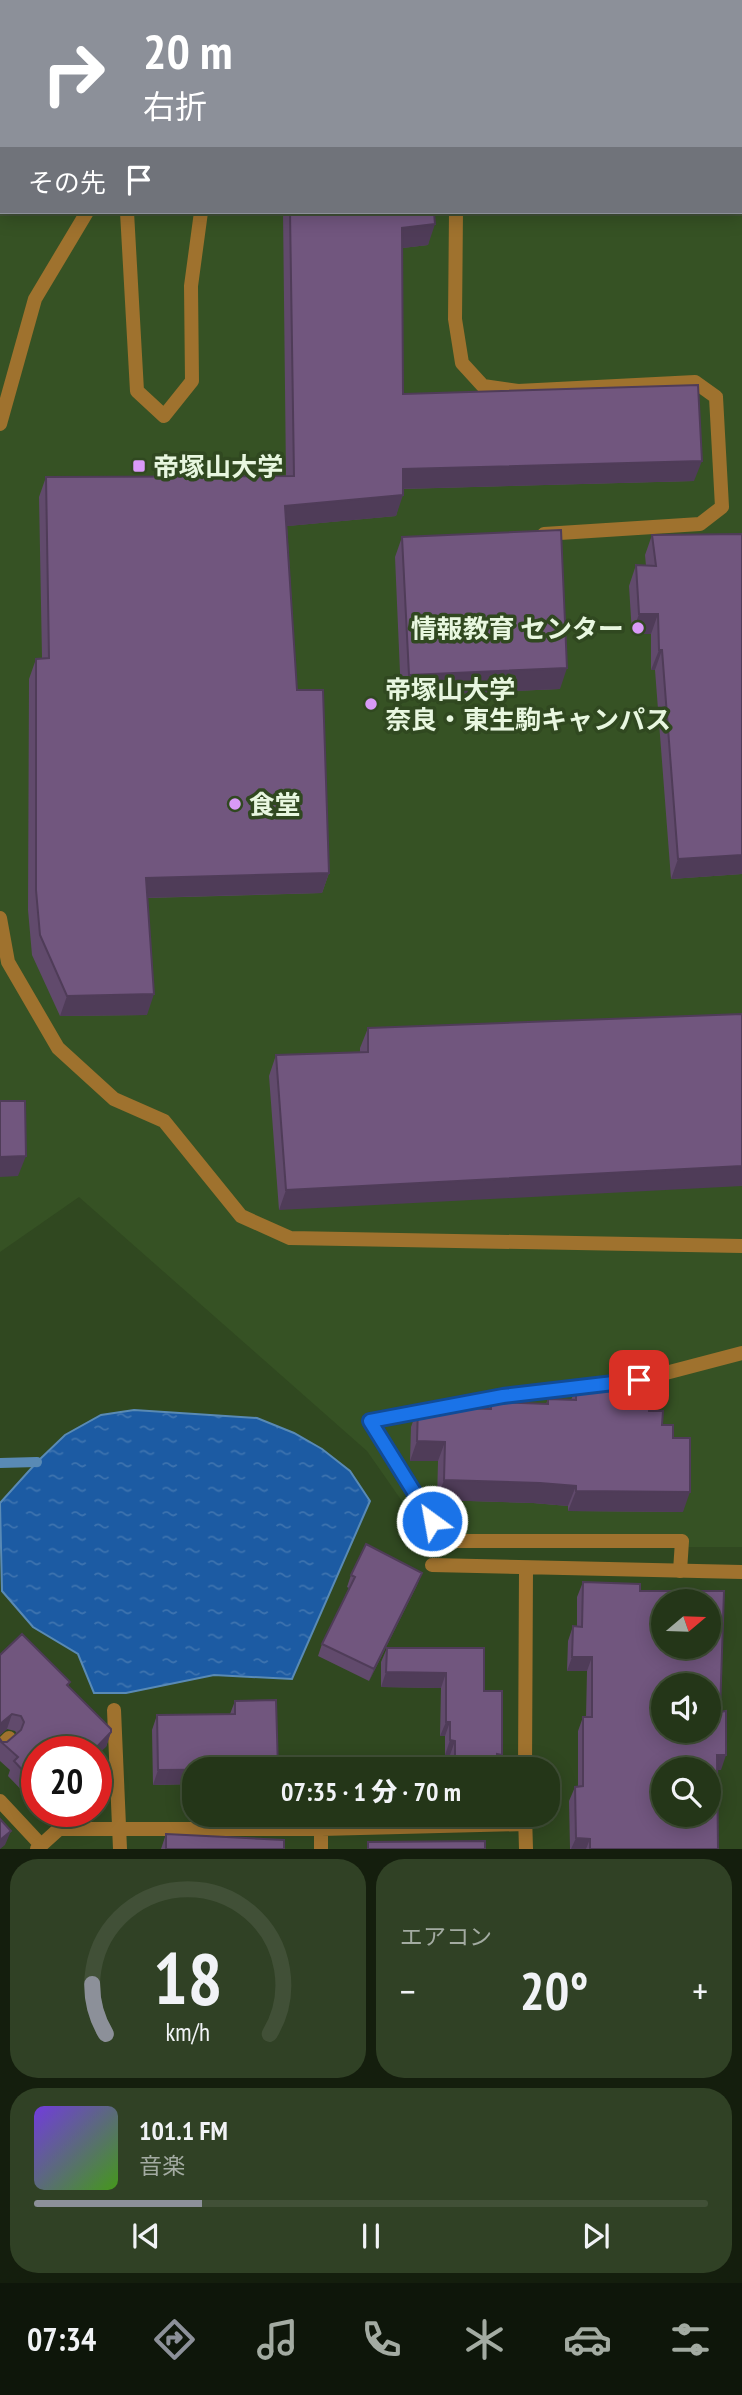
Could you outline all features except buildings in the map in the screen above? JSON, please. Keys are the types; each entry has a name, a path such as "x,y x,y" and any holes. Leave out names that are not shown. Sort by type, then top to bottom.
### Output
{"street":[{"path":"0,424 1,412 35,299 87,214"},
{"path":"127,214 136,391 164,416 192,381 191,286 201,214"},
{"path":"456,214 456,330 462,363 483,386 518,391 695,382 716,397 722,507 700,524 523,536"},
{"path":"0,918 8,962 58,1048 114,1099 164,1121 241,1216 290,1238 742,1246"},
{"path":"680,1571 682,1541 445,1541 370,1421 503,1396 639,1380 742,1353"},
{"path":"432,1565 742,1572"},
{"path":"526,1569 526,1757"},
{"path":"114,1710 120,1849"},
{"path":"0,1801 39,1847 59,1829 362,1827"},
{"path":"526,1827 526,1849"},
{"path":"321,1829 321,1849"}],"shaded area":[{"name":"帝塚山大学 奈良・東生駒キャンパス","path":"0,214 742,214 742,1547 434,1547 367,1451 79,1197 0,1252"}],"water":[{"path":"134,1410 257,1418 294,1433 322,1449 350,1471 370,1501 292,1679 214,1675 126,1693 94,1693 78,1654 33,1627 2,1591 0,1503 65,1435 101,1415"}],"waterway":[{"path":"0,1463 37,1462"}],"place":[{"name":"帝塚山大学","path":"139,466"},
{"name":"情報教育 センター","path":"638,628"},
{"name":"帝塚山大学 奈良・東生駒キャンパス","path":"371,704"},
{"name":"食堂","path":"235,804"}],"route":[{"path":"432,1521 370,1421 503,1396 639,1380"}]}
